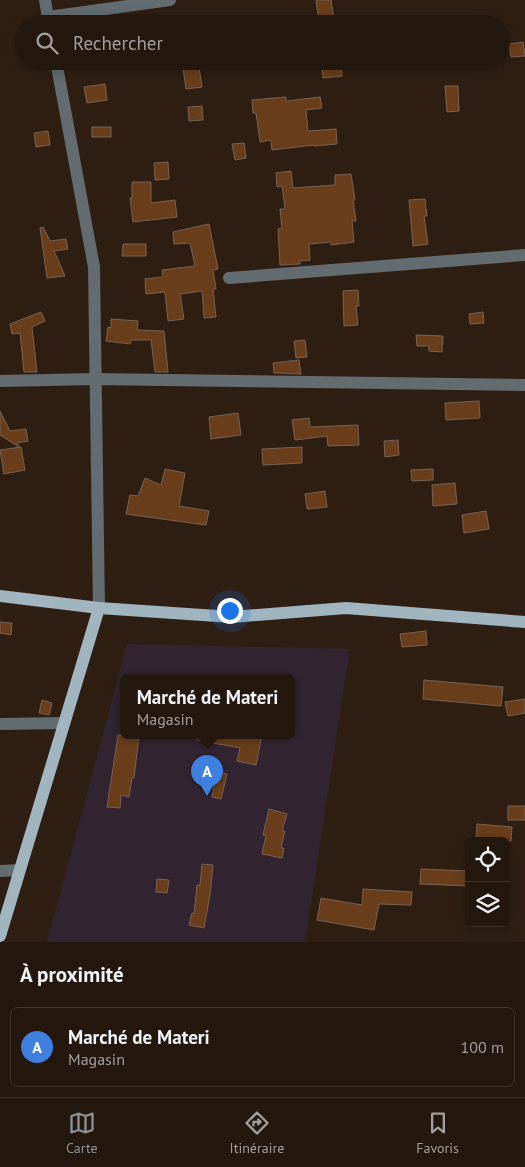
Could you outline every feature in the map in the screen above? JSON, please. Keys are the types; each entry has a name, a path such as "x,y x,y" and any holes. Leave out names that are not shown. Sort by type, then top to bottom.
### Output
{"main road":[{"path":"0,596 99,608 232,617 346,608 525,622"},
{"path":"0,936 99,608"}],"street":[{"path":"45,0 47,15"},
{"path":"83,15 170,0"},
{"path":"58,70 94,267 99,608"},
{"path":"229,278 525,255"},
{"path":"0,381 95,379 525,385"},
{"path":"0,724 64,723"},
{"path":"0,871 20,870"}],"shaded area":[{"path":"127,644 350,649 305,942 47,942"}],"building":[{"path":"316,0 331,0 333,15 318,15"},
{"path":"523,42 525,56 511,57 510,44"},
{"path":"183,70 199,70 202,87 186,89"},
{"path":"322,70 341,70 342,76 323,78"},
{"path":"105,84 107,100 87,103 84,87"},
{"path":"445,86 458,86 459,111 447,112"},
{"path":"286,97 286,101 320,97 322,108 306,110 308,131 336,129 337,144 272,150 271,140 260,142 252,100"},
{"path":"202,106 203,120 189,121 188,107"},
{"path":"92,127 111,127 111,137 92,137"},
{"path":"48,131 50,145 36,147 34,133"},
{"path":"244,143 246,158 235,160 232,144"},
{"path":"168,162 169,179 155,180 154,163"},
{"path":"291,171 293,188 335,185 335,175 351,174 356,221 352,221 354,242 331,245 331,242 309,244 310,260 300,261 300,264 280,265 278,229 282,228 280,209 285,209 282,186 277,187 276,173"},
{"path":"132,182 151,182 151,203 175,200 177,217 133,222 130,198 132,198"},
{"path":"425,199 427,216 424,216 428,244 413,246 409,200"},
{"path":"209,224 218,269 213,270 216,289 213,289 216,317 204,318 202,291 180,294 184,319 168,321 165,292 146,294 145,279 163,277 162,270 195,266 190,243 174,244 173,232"},
{"path":"43,227 50,241 66,239 68,249 54,251 65,276 47,278 40,228"},
{"path":"123,244 146,244 146,256 122,256"},
{"path":"358,290 359,306 356,306 358,325 344,326 343,291"},
{"path":"41,312 45,321 32,327 37,372 24,372 20,333 12,334 10,324"},
{"path":"483,312 484,323 470,324 469,314"},
{"path":"111,319 138,321 137,330 164,331 168,372 155,372 151,340 131,340 130,344 106,341 108,327 111,328"},
{"path":"416,335 443,336 442,352 429,351 429,346 417,346"},
{"path":"305,340 307,357 296,358 294,341"},
{"path":"299,360 301,374 274,373 273,363"},
{"path":"479,401 480,418 446,420 445,403"},
{"path":"0,411 10,431 26,429 28,441 17,443 19,447 0,435"},
{"path":"238,413 241,435 211,439 209,417"},
{"path":"309,418 310,427 358,425 359,445 328,446 327,436 295,440 292,420"},
{"path":"398,440 399,455 385,457 384,441"},
{"path":"21,447 25,470 4,474 0,450"},
{"path":"302,447 302,463 263,465 262,449"},
{"path":"165,469 185,473 179,506 209,511 206,525 126,514 130,495 138,496 145,478 161,485"},
{"path":"433,469 433,480 412,481 411,470"},
{"path":"455,483 457,504 433,506 432,485"},
{"path":"325,491 327,507 307,509 305,494"},
{"path":"486,511 489,529 464,533 462,515"},
{"path":"0,622 12,623 11,635 0,633"},
{"path":"426,631 427,645 402,647 400,634"},
{"path":"424,680 503,687 501,706 423,699"},
{"path":"525,699 525,713 508,716 505,702"},
{"path":"42,700 52,703 49,715 39,713"},
{"path":"118,735 120,735 120,739 139,739 134,778 132,778 129,797 121,795 120,808 107,807"},
{"path":"261,739 256,765 237,761 240,748 197,740"},
{"path":"213,771 227,774 221,799 212,797 215,782 211,781"},
{"path":"508,806 525,806 525,820 508,820"},
{"path":"269,809 287,814 282,831 285,831 281,848 284,848 282,858 262,854 266,835 263,835"},
{"path":"477,824 512,827 511,841 510,837 476,837"},
{"path":"202,864 213,865 204,928 189,925 192,913 194,914 197,885 200,885"},
{"path":"421,869 465,871 465,886 420,884"},
{"path":"157,879 169,880 167,893 156,892"},
{"path":"363,889 412,892 411,905 379,904 374,930 317,920 321,898 362,905"}],"place":[{"name":"Marché de Materi","path":"207,796"}]}
